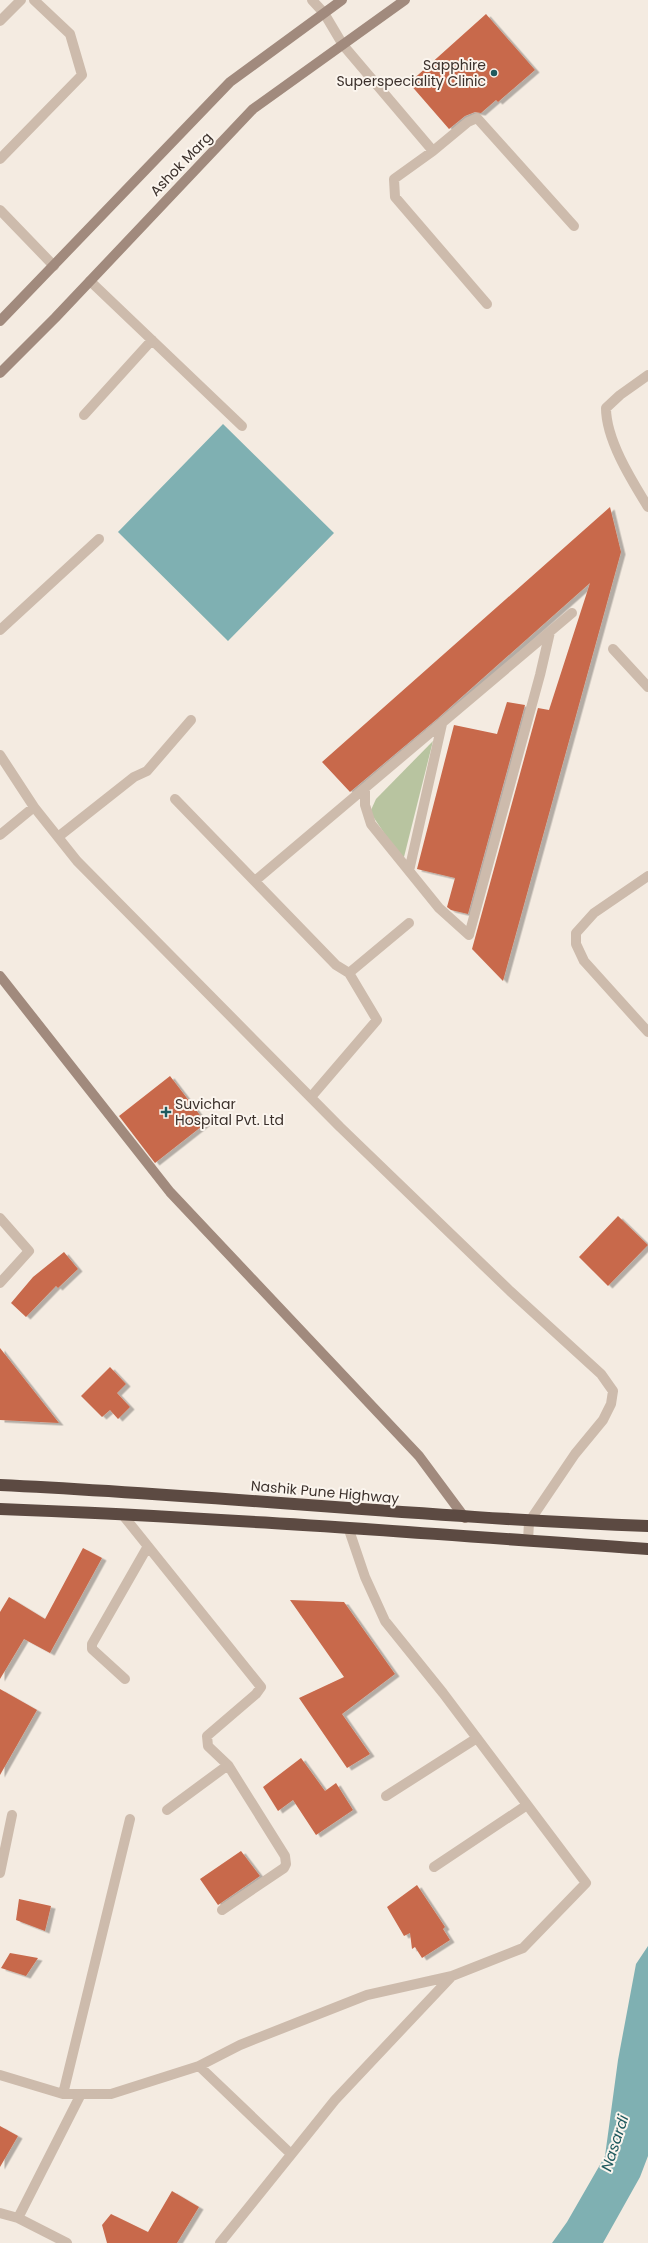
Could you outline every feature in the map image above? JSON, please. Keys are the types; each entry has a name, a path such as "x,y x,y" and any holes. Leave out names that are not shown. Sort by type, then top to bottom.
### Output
{"highway":[{"name":"Nashik Pune Highway","path":"0,1485 123,1490 464,1518 648,1526"},
{"path":"0,1509 122,1514 348,1527 648,1549"}],"street":[{"path":"0,21 21,0"},
{"path":"0,159 82,74 70,34 34,0"},
{"path":"312,0 324,13 343,46 433,151"},
{"name":"Ashok Marg","path":"0,321 230,82 342,0"},
{"name":"Ashok Marg","path":"0,373 90,281 253,109 343,46 405,0"},
{"path":"487,304 395,197 394,178 433,151 468,122 477,118 574,226"},
{"path":"0,210 54,266"},
{"path":"90,281 242,426"},
{"path":"84,415 152,340"},
{"path":"648,375 620,395 606,408 606,419 616,447 648,508"},
{"path":"0,630 99,539"},
{"path":"256,880 572,613"},
{"path":"365,788 366,811 371,824 439,908 469,935 550,632"},
{"path":"613,649 648,687"},
{"path":"58,837 134,777 147,771 191,720"},
{"path":"409,871 442,724"},
{"path":"0,754 34,807 77,861 310,1097 510,1292 601,1374 613,1391 611,1404 603,1420 575,1454 529,1522 528,1541"},
{"path":"175,799 256,880 336,965 349,973 377,1020 310,1097"},
{"path":"0,835 34,807"},
{"path":"648,876 594,913 576,933 576,944 584,961 648,1032"},
{"path":"349,973 409,923"},
{"path":"0,976 170,1192 419,1456 464,1518"},
{"path":"0,1218 28,1251 0,1283"},
{"path":"122,1514 262,1687 256,1694 207,1736 208,1746 228,1764 287,1861 284,1868 222,1910"},
{"path":"0,2075 64,2094 111,2094 199,2066 240,2045 367,1995 452,1976 523,1948 586,1883 477,1738 385,1621 365,1577 348,1527"},
{"path":"124,1679 92,1649 92,1644 148,1546"},
{"path":"386,1796 477,1738"},
{"path":"167,1810 228,1764"},
{"path":"434,1867 527,1805"},
{"path":"0,1873 12,1815"},
{"path":"64,2094 130,1819"},
{"path":"220,2243 335,2100 452,1976"},
{"path":"199,2066 291,2154"},
{"path":"18,2218 81,2094"},
{"path":"0,2213 18,2218 66,2243"}],"green space":[{"path":"433,741 403,861 372,815 371,810 376,799"}],"water":[{"path":"223,424 334,533 228,641 118,532"},
{"name":"Nasardi","path":"648,1946 648,2156 640,2177 603,2243 552,2243 567,2222 605,2156 618,2060 636,1964"}],"building":[{"name":"Sapphire Superspeciality Clinic","path":"486,14 535,70 498,102 496,100 481,113 475,112 465,116 449,129 409,83"},
{"path":"610,507 621,552 503,981 472,949 538,708 549,710 590,583 437,719 350,792 322,762"},
{"path":"507,702 525,705 468,914 451,910 447,907 455,878 417,869 454,725 497,734"},
{"path":"170,1076 206,1123 155,1163 119,1116"},
{"path":"618,1216 648,1245 608,1286 579,1257"},
{"path":"64,1252 78,1269 58,1288 56,1286 26,1317 11,1303 33,1277"},
{"path":"0,1348 59,1423 0,1420"},
{"path":"110,1367 126,1384 117,1393 130,1407 118,1419 110,1410 102,1417 81,1396"},
{"path":"83,1548 102,1558 50,1653 24,1639 0,1679 0,1612 9,1597 45,1619"},
{"path":"290,1600 344,1602 395,1674 342,1714 370,1754 347,1768 299,1698 344,1677"},
{"path":"0,1689 37,1710 0,1775"},
{"path":"301,1758 325,1791 336,1783 353,1810 316,1835 293,1800 278,1811 263,1787"},
{"path":"241,1851 260,1876 218,1905 200,1879"},
{"path":"417,1885 445,1927 443,1929 450,1940 422,1958 415,1947 412,1949 410,1933 404,1936 387,1907"},
{"path":"19,1899 51,1906 45,1931 16,1920"},
{"path":"10,1953 38,1958 26,1976 1,1968"},
{"path":"0,2126 18,2136 0,2167"},
{"path":"172,2191 199,2207 177,2243 107,2243 102,2225 111,2214 148,2232"}],"place":[{"name":"Sapphire Superspeciality Clinic","path":"494,73"},
{"name":"Suvichar Hospital Pvt. Ltd","path":"166,1112"}]}
